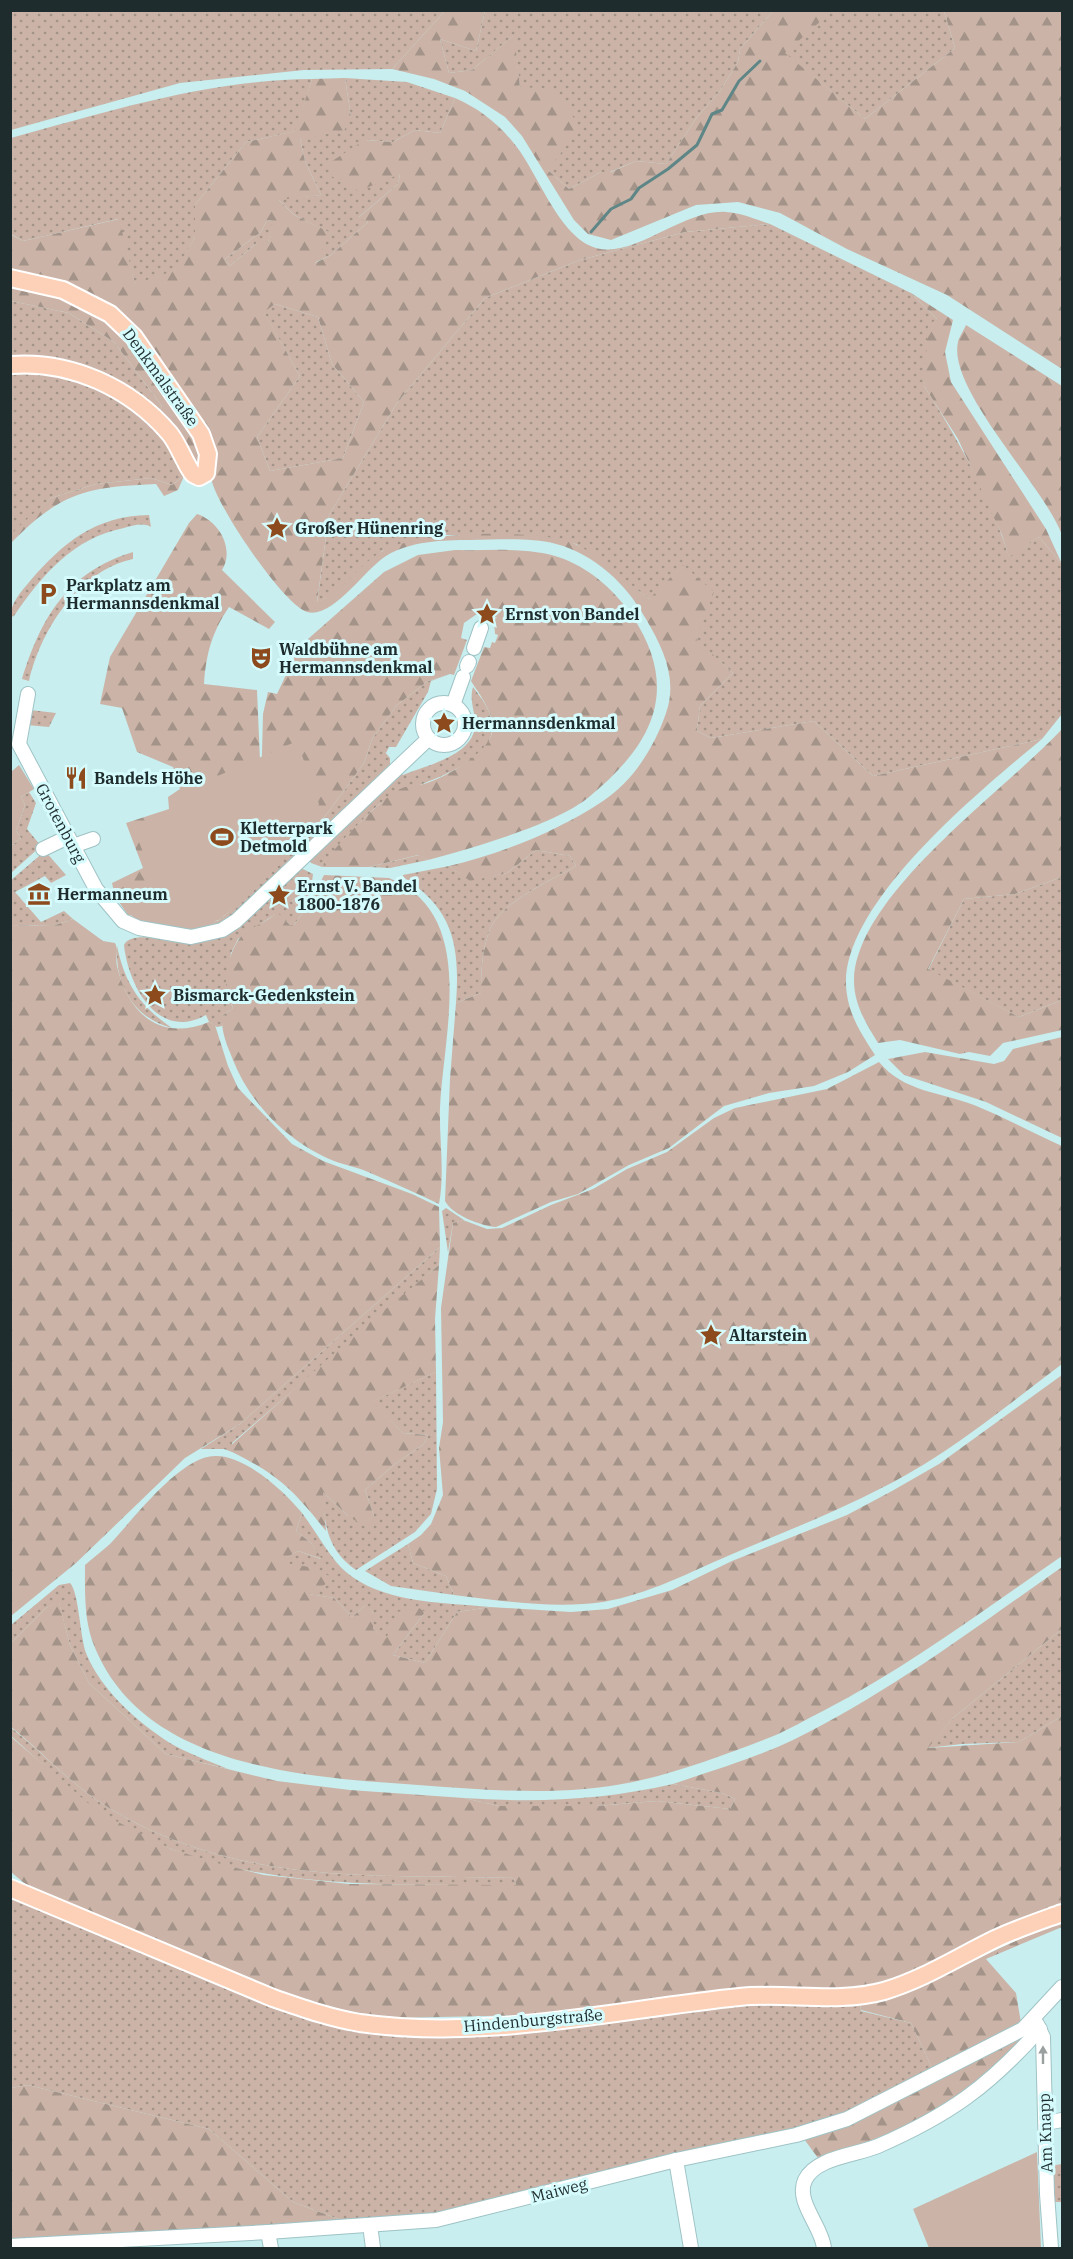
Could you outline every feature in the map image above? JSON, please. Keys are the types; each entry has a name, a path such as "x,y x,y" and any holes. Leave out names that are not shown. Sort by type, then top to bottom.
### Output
{"main road":[{"name":"Denkmalstraße","path":"10,278 63,290 100,308 122,324 205,440 209,463 206,473 202,476 195,476 178,446 159,422 115,390 66,369 10,364"},
{"name":"Hindenburgstraße","path":"10,1888 283,2001 358,2022 391,2026 451,2028 528,2024 742,1997 813,1997 883,1991 929,1974 996,1939 1062,1913"}],"street":[{"path":"453,705 470,658 462,635"},
{"name":"Grotenburg","path":"28,694 19,744 96,889 125,929 180,936 214,937 238,923 361,798 428,739"},
{"path":"439,703 453,705 463,714 465,728 458,740 445,743 428,739 424,722 433,705 439,703"},
{"path":"43,849 70,841 93,839"},
{"name":"Maiweg","path":"10,2246 436,2220 676,2160 796,2135 847,2119 1023,2029 1037,2025 1062,1987"},
{"path":"824,2248 819,2229 802,2196 805,2181 812,2171 820,2165 867,2151 940,2117 988,2081 1037,2025"},
{"name":"Am Knapp","path":"1037,2025 1043,2037 1051,2248"},
{"path":"1046,2123 1062,2120"},
{"path":"676,2160 691,2248"},
{"path":"370,2225 372,2248"},
{"path":"268,2232 271,2248"}],"green space":[{"path":"832,10 944,11 955,48 865,119 784,53"},
{"path":"11,11 445,11 392,69 304,70 180,83 11,130"},
{"path":"445,11 485,11 476,51 440,39 449,73 472,70 514,35 520,87 556,89 580,128 548,170 569,189 601,172 611,172 636,161 666,164 697,117 720,91 738,62 740,49 773,11 832,11 785,53 865,119 955,48 944,11 1062,11 1062,369 947,295 847,249 780,213 738,202 696,205 611,240 588,234 574,220 522,136 505,117 465,91 434,79 392,69"},
{"path":"485,11 773,11 740,49 738,62 720,91 697,117 666,164 636,161 610,172 601,172 569,189 548,170 520,87 513,36 472,70 449,73 440,39 476,51"},
{"path":"345,78 407,82 455,98 440,133 415,130 393,142 365,140 400,174 398,184 359,217 368,222 331,255 314,263 330,233 294,215 278,199 321,195 305,161 300,139 351,117"},
{"path":"345,78 351,117 344,131 300,139 305,161 321,195 279,200 294,215 331,233 315,263 331,255 368,222 358,218 398,184 400,174 359,191 331,176 329,163 365,140 393,142 415,130 440,133 455,98 481,112 503,131 525,158 560,219 583,242 596,248 627,247 693,218 710,213 732,213 770,224 685,232 580,260 485,298 397,403 329,515 317,602 335,592 372,558 397,545 448,536 478,534 507,534 558,539 575,544 595,556 649,599 683,565 714,592 696,639 733,673 700,706 697,731 711,738 814,721 873,776 1042,739 953,817 921,849 891,883 867,918 851,952 846,984 852,1013 859,1030 875,1055 848,1072 814,1086 769,1093 724,1106 669,1148 629,1165 578,1194 551,1202 496,1227 468,1219 454,1211 445,1201 456,1003 481,993 485,944 496,919 528,893 576,866 570,856 536,850 507,873 470,881 449,866 489,855 548,832 586,812 624,784 649,751 666,713 670,688 669,676 658,641 638,606 608,572 584,555 556,544 535,540 449,540 405,547 378,562 328,608 317,612 307,612 283,592 236,529 211,477 214,463 127,321 11,275 10,234 23,241 119,219 135,284 176,270 195,237 195,205 246,142 295,131 312,79","holes":["267,220 273,221 268,242 258,242 230,266 225,259 261,232","275,304 318,317 332,364 364,402 343,458 270,471 257,437 300,376 264,312"]},
{"path":"312,79 296,131 246,142 195,205 195,237 177,270 135,285 118,219 23,241 11,234 11,138 122,108 197,91 273,81"},
{"path":"267,220 274,221 268,242 258,242 230,266 225,259 261,232"},
{"path":"770,224 911,293 937,319 924,386 972,468 1009,556 1039,537 1062,564 1062,714 1042,739 873,776 814,721 711,738 697,731 700,706 733,673 649,599 576,544 525,535 444,535 382,551 341,590 317,603 329,515 397,403 485,298 580,260 685,232"},
{"path":"11,283 63,294 115,324 195,436 203,466 197,467 157,413 162,406 114,342 69,313 11,301"},
{"path":"911,293 953,320 945,352 951,382 1046,529 1062,564 1039,537 1009,557 1002,535 958,439 924,386 928,325 937,319"},
{"path":"11,301 69,313 114,342 162,406 157,413 124,386 90,368 54,358 11,355"},
{"path":"275,304 318,317 332,364 364,402 343,458 270,471 257,437 300,376 263,311"},
{"path":"966,325 1062,386 1062,535 1037,491 981,411 967,385 959,362 958,342"},
{"path":"46,373 89,386 129,407 161,437 184,476 172,485 151,478 96,484 51,498 11,536 11,375"},
{"path":"184,476 178,490 164,496 156,484 111,487 76,496 45,513 11,543 11,536 16,529 51,498 96,484 151,478 172,485"},
{"path":"197,514 212,523 223,537 227,553 222,570 275,622 269,629 229,607 218,625 211,644 204,684 257,690 265,878 219,920 128,915 115,896 112,883 143,868 126,823 169,809 168,797 180,789 173,767 137,752 122,708 100,704 110,657 189,523"},
{"path":"149,515 151,527 138,525 106,533 74,549 60,560 11,617 12,607 20,594 55,554 68,543 112,520"},
{"path":"455,550 538,552 564,559 584,569 603,583 633,617 647,644 655,669 657,693 653,715 643,737 611,777 589,797 556,817 512,834 428,860 418,855 369,867 322,867 346,837 392,794 400,789 427,783 446,775 468,761 486,744 492,735 492,719 471,681 484,647 490,648 492,642 495,643 498,635 495,634 494,620 497,617 492,618 490,612 485,614 486,610 480,613 477,610 477,614 464,623 461,638 467,640 454,675 450,674 428,681 396,706 372,739 364,763 327,814 295,846 261,792 263,714 268,692 277,694 294,658 308,639 384,572 418,555"},
{"path":"133,552 133,559 95,576 65,605 43,642 29,681 22,679 38,636 60,600 90,572"},
{"path":"450,674 431,681 428,692 396,747 389,747 386,753 384,751 390,758 390,767 233,917 222,925 198,929 219,920 230,911 327,814 364,763 372,739 396,706 428,681"},
{"path":"473,687 487,708 492,723 490,738 482,751 451,772 385,800 352,831 322,867 311,863 308,858 401,773 403,775 437,763 459,751 468,743 475,723"},
{"path":"30,710 56,713 49,727 27,725"},
{"path":"1062,729 1062,877 1015,894 964,899 928,969 1019,1017 1062,1000 1062,1030 1003,1043 990,1056 969,1052 960,1054 900,1040 878,1043 858,1006 854,980 861,947 880,913 906,879 938,845"},
{"name":"Kletterpark Detmold","path":"297,741 319,804 300,839 265,879 224,916 200,929 186,930 134,918 115,896 153,877 139,842 159,814 171,810 170,797"},
{"path":"19,765 34,789 21,797 25,805 16,831 21,838 11,846 11,772"},
{"path":"29,792 36,803 27,829 41,846 11,873 11,846 21,838 16,831 25,805 21,797"},
{"path":"536,850 570,856 576,866 528,893 496,919 485,944 481,993 456,1003 457,964 450,931 433,902 403,875 449,866 470,880 507,873"},
{"path":"45,851 66,875 51,883 45,876 15,892 41,922 64,911 73,919 52,926 11,925 10,881"},
{"path":"419,855 428,860 390,868 369,867"},
{"path":"299,867 313,874 312,882 292,901 303,912 294,925 290,925 277,913 238,939 231,953 227,995 233,1008 222,1016 222,1026 217,1027 209,1022 206,1015 189,1021 174,1021 160,1015 148,1005 139,992 127,961 124,945 129,940 145,937 193,943 215,939 233,929 267,900 274,900 276,892"},
{"path":"324,875 389,878 417,895 435,919 445,947 449,979 449,1012 440,1108 442,1168 439,1204 364,1170 334,1161 317,1153 287,1133 261,1107 250,1092 240,1076 227,1044 222,1028 222,1016 233,1008 227,996 226,979 227,969 237,941 249,930 277,912 290,925 294,925 303,912 292,901 312,882 320,883"},
{"path":"1062,877 1062,1000 1019,1017 928,970 964,899 1015,894"},
{"path":"73,919 103,941 115,943 117,966 122,983 129,998 149,1020 161,1026 176,1028 209,1022 215,1025 228,1066 238,1088 292,1144 323,1161 412,1194 439,1207 440,1247 240,1424 185,1458 76,1563 11,1616 11,925 52,926"},
{"path":"117,946 129,983 151,1011 172,1028 147,1016 129,998 119,973"},
{"path":"1062,1037 1062,1138 986,1102 904,1075 888,1059 925,1052 994,1064 1004,1061 1013,1049"},
{"path":"879,1062 900,1080 923,1090 974,1105 1062,1146 1062,1364 959,1441 923,1465 876,1491 636,1594 603,1602 566,1605 454,1595 446,1576 413,1563 408,1544 431,1524 443,1495 439,1448 443,1422 441,1308 453,1223 463,1220 487,1229 502,1228 551,1205 593,1189 627,1169 667,1152 714,1118 735,1108 827,1089"},
{"path":"446,1208 464,1220 453,1223 448,1252 442,1211"},
{"path":"440,1247 439,1265 232,1443 232,1452 224,1449 201,1449 240,1424"},
{"path":"439,1265 435,1319 436,1372 372,1402 403,1433 428,1435 424,1444 395,1464 365,1490 374,1516 372,1531 348,1516 323,1492 326,1531 285,1485 262,1468 232,1452 230,1446 364,1327"},
{"path":"436,1372 437,1489 431,1514 415,1532 356,1570 338,1553 329,1535 322,1491 348,1516 374,1516 365,1490 395,1464 424,1444 428,1435 403,1433 371,1402"},
{"path":"1062,1375 1062,1556 915,1657 823,1711 771,1737 703,1762 650,1778 579,1790 499,1790 325,1777 230,1758 185,1740 146,1716 115,1683 89,1631 85,1565 110,1544 172,1478 201,1459 215,1456 239,1461 274,1485 302,1513 296,1531 311,1543 322,1559 298,1551 279,1562 315,1568 334,1579 309,1594 334,1598 352,1617 367,1604 373,1613 373,1629 386,1639 397,1612 419,1608 425,1612 393,1655 425,1663 457,1612 490,1607 571,1612 608,1609 672,1590 732,1561 847,1515 939,1464"},
{"path":"302,1513 337,1563 352,1576 369,1586 388,1594 429,1602 490,1607 457,1612 425,1663 393,1655 425,1612 386,1640 373,1629 373,1613 366,1605 352,1617 334,1598 308,1594 333,1579 278,1562 298,1551 321,1559 311,1543 296,1531"},
{"path":"408,1544 413,1563 446,1576 454,1595 391,1586 365,1571"},
{"path":"1062,1567 1062,1629 953,1718 928,1748 1019,1742 1062,1716 1062,1905 993,1932 929,1964 882,1983 858,1988 742,1988 529,2015 394,2018 362,2015 323,2006 279,1991 30,1888 11,1872 10,1736 89,1804 116,1821 171,1849 213,1862 264,1875 349,1884 516,1885 514,1878 356,1875 306,1871 256,1863 207,1851 158,1833 109,1808 70,1780 11,1727 11,1643 46,1608 59,1602 70,1645 89,1683 166,1754 277,1781 350,1790 464,1798 499,1806 596,1806 657,1801 730,1809 735,1799 722,1793 673,1784 764,1753 829,1722 931,1659"},
{"path":"70,1583 75,1595 86,1653 110,1692 133,1715 170,1743 228,1769 166,1754 89,1683 70,1645 59,1603 46,1608 11,1643 11,1625 59,1585"},
{"path":"1062,1629 1062,1716 1019,1742 927,1748 953,1718"},
{"path":"10,1727 70,1780 109,1808 158,1833 207,1851 256,1863 306,1871 356,1875 514,1878 516,1885 406,1885 295,1878 240,1869 188,1855 137,1834 89,1805 11,1736"},
{"path":"673,1784 722,1793 735,1799 730,1809 657,1801 596,1806 499,1806 464,1798 569,1799 621,1794"},
{"path":"10,1895 309,2019 571,2027 741,2005 860,2003 861,2011 911,2023 932,2068 845,2114 797,2129 436,2213 341,2220 293,2202 209,2129 28,2085 11,2088"},
{"path":"1062,1922 1062,1927 986,1959 1016,1993 1021,2023 932,2068 911,2023 861,2010 860,2003 937,1978"},
{"path":"1027,2035 981,2078 956,2096 931,2112 878,2138 818,2158 804,2139"},
{"path":"28,2085 209,2129 293,2202 341,2220 142,2235 11,2241 11,2088"},
{"path":"1037,2152 1041,2248 929,2248 913,2209"},
{"path":"1062,2164 1062,2202 1052,2202 1050,2166"}],"waterway":[{"path":"591,232 611,209 631,199 639,188 668,169 697,145 712,114 722,110 739,81 760,61"}],"place":[{"name":"Großer Hünenring","path":"277,528"},
{"name":"Parkplatz am Hermannsdenkmal","path":"48,594"},
{"name":"Ernst von Bandel","path":"487,614"},
{"name":"Waldbühne am Hermannsdenkmal","path":"261,658"},
{"name":"Hermannsdenkmal","path":"444,723"},
{"name":"Bandels Höhe","path":"76,778"},
{"name":"Kletterpark Detmold","path":"222,837"},
{"name":"Hermanneum","path":"39,894"},
{"name":"Ernst V. Bandel 1800-1876","path":"279,895"},
{"name":"Bismarck-Gedenkstein","path":"155,995"},
{"name":"Altarstein","path":"711,1335"}]}
